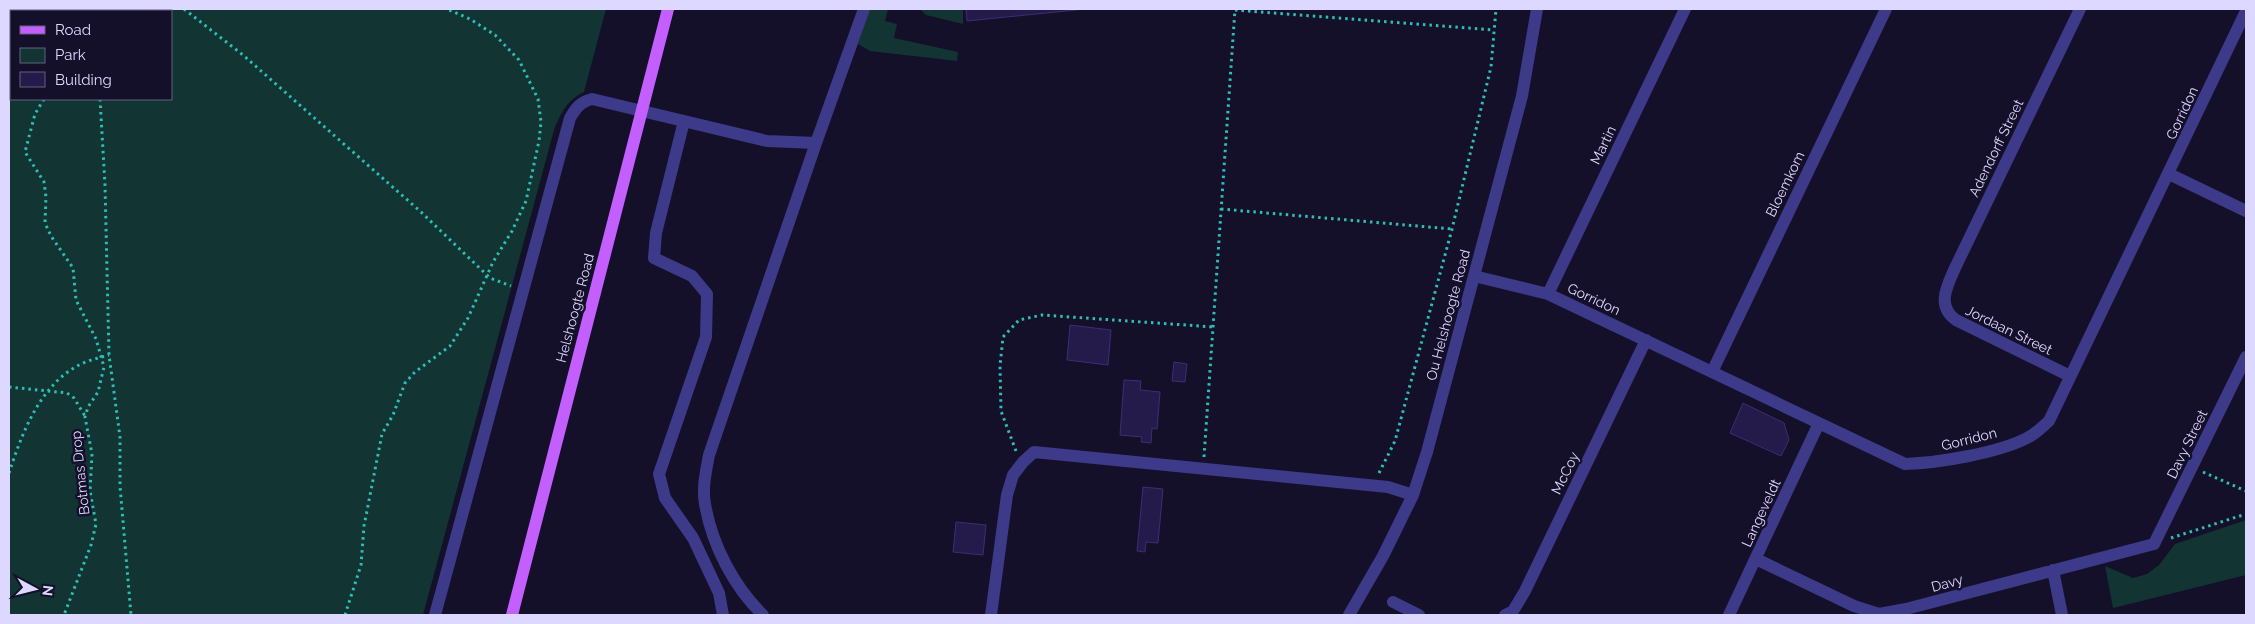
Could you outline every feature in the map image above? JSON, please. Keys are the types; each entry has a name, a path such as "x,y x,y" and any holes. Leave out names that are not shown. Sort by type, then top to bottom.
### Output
{"main road":[{"name":"Helshoogte Road","path":"512,615 668,9"}],"street":[{"path":"764,615 750,602 717,548 705,504 704,480 709,455 864,9"},
{"name":"Ou Helshoogte Road","path":"1349,615 1383,556 1413,495 1427,452 1522,96 1534,38 1537,9"},
{"name":"Martin","path":"1548,294 1685,9"},
{"name":"Bloemkom","path":"1712,372 1886,9"},
{"name":"Adendorff Street","path":"1943,303 1946,288 1955,268 2080,9"},
{"name":"Gorridon","path":"1474,276 1548,294 1905,464 1934,463 2012,444 2035,433 2049,421 2246,11"},
{"path":"435,615 570,118 575,109 584,101 592,99 767,141 816,143"},
{"path":"684,121 656,233 654,258 692,276 707,294 706,337 659,474 665,498 693,538 719,593 723,615"},
{"path":"2169,174 2246,211"},
{"name":"Jordaan Street","path":"1943,303 1949,316 2070,376"},
{"name":"McCoy","path":"1505,615 1512,611 1525,591 1646,340"},
{"name":"Davy Street","path":"2154,544 2246,357"},
{"name":"Langeveldt","path":"1729,615 1819,423"},
{"path":"991,615 1007,495 1013,475 1022,462 1034,452 1050,452 1388,487 1413,495"},
{"name":"Davy","path":"1756,559 1854,606 1879,614 1906,609 2154,544"},
{"path":"2053,570 2062,615"},
{"path":"1393,602 1418,615"}],"path":[{"path":"184,9 243,55 421,212 487,275 523,291"},
{"path":"345,615 361,564 364,526 382,434 393,415 405,383 415,372 450,346 460,333 487,275 526,201 539,141 541,122 538,99 527,72 510,48 483,27 447,9"},
{"path":"1204,468 1235,9 1494,30"},
{"path":"1365,485 1382,470 1395,441 1452,229 1491,67 1496,9"},
{"path":"44,100 32,123 26,145 26,156 44,182 46,196 45,223 56,244 70,262 79,308 92,330 103,357"},
{"path":"100,100 105,185 109,356 120,437 120,486 132,615"},
{"path":"1221,209 1452,229"},
{"path":"1022,462 1012,445 1001,411 1000,366 1003,337 1019,320 1042,315 1214,328"},
{"path":"9,473 32,415 57,381 80,364 109,356"},
{"name":"Botmas Drop","path":"64,615 96,524 90,491 92,454 85,417 86,410 96,397 100,385 104,367 103,357"},
{"path":"9,387 19,387 47,393 64,392 72,396 85,417"},
{"path":"2193,467 2246,491"},
{"path":"2154,544 2246,514"}],"green space":[{"path":"9,9 606,9 584,92 573,99 565,108 554,130 423,615 9,615"},
{"path":"870,9 888,9 885,21 897,24 894,38 958,52 957,61 870,51 858,44"},
{"path":"920,9 963,9 963,24 926,15"},
{"path":"2246,520 2246,575 2113,608 2105,566 2133,578 2147,574 2159,565 2175,544"}],"building":[{"path":"966,9 1086,9 967,21"},
{"path":"1070,325 1111,330 1108,365 1067,360"},
{"path":"1174,362 1187,364 1185,382 1172,381"},
{"path":"1124,380 1141,381 1140,390 1160,392 1157,429 1152,428 1151,443 1141,442 1142,437 1120,435"},
{"path":"1743,403 1784,423 1789,440 1781,456 1730,433"},
{"path":"1143,487 1163,489 1158,543 1146,542 1145,552 1137,551"},
{"path":"956,522 986,525 983,555 953,552"}]}
